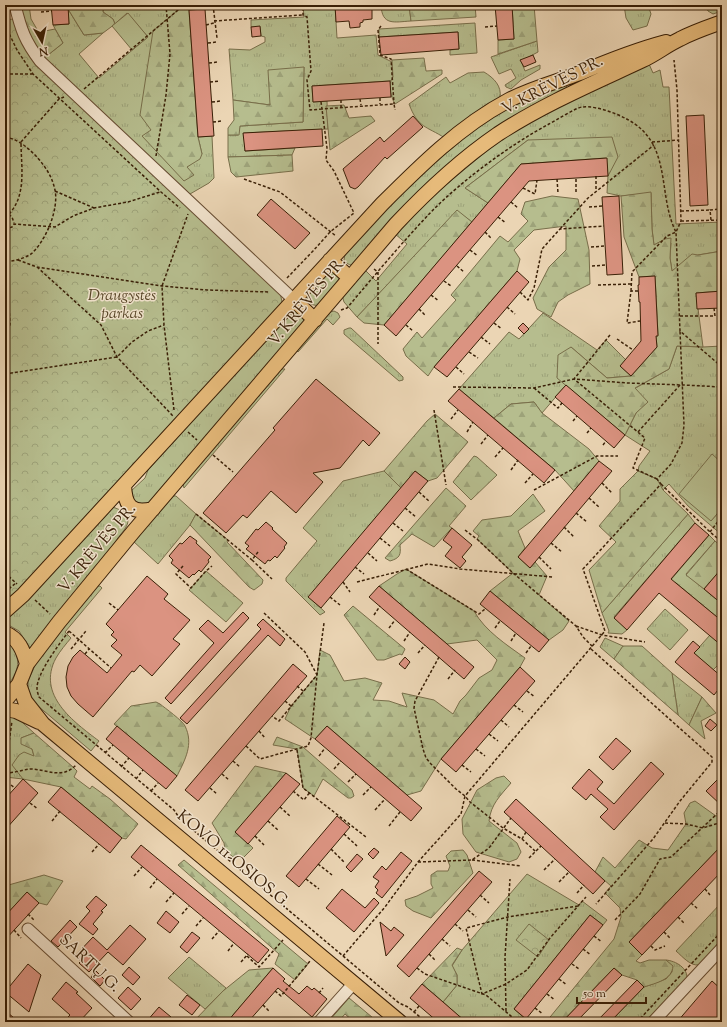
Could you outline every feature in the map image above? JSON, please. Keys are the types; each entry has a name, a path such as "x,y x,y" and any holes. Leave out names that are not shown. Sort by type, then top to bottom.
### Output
{"main road":[{"name":"V. KRĖVĖS PR.","path":"5,611 21,588 106,505 382,204 446,143 508,101 538,87 568,77 636,50 680,39 722,22"},
{"name":"V. KRĖVĖS PR.","path":"5,700 19,684 27,664 59,622 133,532 350,278 412,207 430,189 460,163 498,135 532,113 651,56 680,39"},
{"path":"568,77 574,92"},
{"path":"330,260 350,278"},
{"path":"294,300 315,320"},
{"path":"124,485 126,503 131,508 136,511 153,509"},
{"path":"106,505 116,505 127,512 131,519 133,532"},
{"path":"5,633 18,642 27,664"},
{"name":"KOVO 11-OSIOS G.","path":"19,684 26,701 43,724"},
{"name":"KOVO 11-OSIOS G.","path":"9,714 23,714 43,724 400,1022"}],"street":[{"path":"15,5 23,35 40,61 294,300"},
{"name":"SARTŲ G.","path":"28,930 128,1022"},
{"path":"653,1022 722,948"},
{"path":"319,1022 354,983"}],"path":[{"path":"156,156 166,95 170,54 166,5"},
{"path":"9,214 14,209 19,198 21,185 21,142 59,99 84,89 184,5"},
{"path":"213,5 217,38"},
{"path":"303,5 303,15"},
{"path":"41,12 52,11"},
{"path":"214,20 303,15 307,17 311,71 308,80 310,110 394,104"},
{"path":"206,25 215,23"},
{"path":"5,25 17,50 33,74 160,192 182,210"},
{"path":"381,26 378,30 380,55 391,59 395,110"},
{"path":"485,27 497,26"},
{"path":"208,43 217,42"},
{"path":"640,321 627,323 632,272 667,236 676,232 681,221 677,90 674,60"},
{"path":"209,63 218,62"},
{"path":"5,74 33,74"},
{"path":"210,82 220,81"},
{"path":"380,98 381,105"},
{"path":"360,99 361,106"},
{"path":"341,100 341,108"},
{"path":"212,102 221,101"},
{"path":"287,278 330,232 354,213 334,171 326,160 327,148 322,102"},
{"path":"340,310 347,308 434,210 477,172 532,133 581,107 601,108 618,115 640,128 654,145 659,157 667,208 676,232 684,424 682,443 671,464 657,479"},
{"path":"213,122 222,121"},
{"path":"5,137 21,142 33,152 45,166 56,191 54,214 40,244 30,254 18,260 6,262"},
{"path":"652,142 679,140"},
{"path":"520,292 528,300 534,288 542,249 588,198 654,145"},
{"path":"596,176 596,191"},
{"path":"576,178 576,192"},
{"path":"244,179 280,192 330,232"},
{"path":"557,179 558,193"},
{"path":"523,188 535,194 537,180"},
{"path":"56,191 94,208"},
{"path":"5,229 12,227 14,224 55,227 73,216 94,208 128,202 160,192"},
{"path":"511,202 518,208"},
{"path":"589,207 603,206"},
{"path":"681,211 722,209"},
{"path":"710,210 711,220"},
{"path":"5,211 12,216 14,224"},
{"path":"174,410 164,325 162,286 188,214"},
{"path":"498,217 506,223"},
{"path":"681,221 722,220"},
{"path":"560,229 604,226"},
{"path":"485,232 492,239"},
{"path":"5,238 10,324 5,344"},
{"path":"591,246 605,246"},
{"path":"470,250 478,256"},
{"path":"18,260 37,266 162,286 207,290 269,292 264,286"},
{"path":"592,266 606,265"},
{"path":"37,266 101,325 117,357 171,414"},
{"path":"456,266 464,272"},
{"path":"378,272 378,344"},
{"path":"444,280 451,286"},
{"path":"598,285 631,284"},
{"path":"631,291 638,291"},
{"path":"431,295 439,301"},
{"path":"507,308 515,314"},
{"path":"680,316 715,316 714,308"},
{"path":"419,310 426,316"},
{"path":"494,323 502,329"},
{"path":"5,374 117,357 132,342 148,331 164,325"},
{"path":"406,325 413,331"},
{"path":"680,331 722,367"},
{"path":"574,379 610,335"},
{"path":"481,337 490,344"},
{"path":"617,339 633,350"},
{"path":"469,352 478,358"},
{"path":"456,367 464,374"},
{"path":"453,387 534,388 574,379 627,384 680,385"},
{"path":"574,379 645,438 633,468 657,479 722,542"},
{"path":"638,432 680,385 722,387"},
{"path":"534,388 558,408 562,404"},
{"path":"434,410 446,485"},
{"path":"451,419 458,410"},
{"path":"573,421 576,416"},
{"path":"467,432 473,422"},
{"path":"587,432 591,428"},
{"path":"481,444 488,435"},
{"path":"603,445 606,441"},
{"path":"495,457 503,448"},
{"path":"534,490 597,456 618,456"},
{"path":"511,470 518,460"},
{"path":"526,483 533,474"},
{"path":"602,483 612,493"},
{"path":"343,956 385,907 418,862 461,814 465,796 606,631 584,569 661,484"},
{"path":"419,492 430,502"},
{"path":"589,498 600,507"},
{"path":"405,508 416,518"},
{"path":"576,513 587,522"},
{"path":"196,514 272,578"},
{"path":"710,532 722,516"},
{"path":"393,523 403,531"},
{"path":"564,527 574,537"},
{"path":"466,530 513,573 576,626 602,636 645,642"},
{"path":"380,538 390,546"},
{"path":"551,542 562,552"},
{"path":"252,560 258,552"},
{"path":"368,553 376,561"},
{"path":"539,557 551,569"},
{"path":"357,582 428,564 460,569 553,577"},
{"path":"183,566 176,574 191,588 212,566"},
{"path":"355,567 364,574"},
{"path":"406,570 479,614 485,609"},
{"path":"5,573 59,622"},
{"path":"343,582 350,592"},
{"path":"5,592 21,588"},
{"path":"330,597 340,605"},
{"path":"109,603 118,610"},
{"path":"374,615 380,606"},
{"path":"264,613 305,652 317,675"},
{"path":"389,628 395,620"},
{"path":"495,628 500,621"},
{"path":"246,746 260,759 308,746 311,738 324,623"},
{"path":"576,626 583,638 592,648 712,757 712,762 680,801 653,839 596,904"},
{"path":"111,668 69,631 55,650 39,678 37,687 39,697 174,810 180,819 343,956 399,1003 408,1006 426,1022"},
{"path":"71,649 86,631"},
{"path":"404,641 410,632"},
{"path":"511,641 516,633"},
{"path":"418,653 425,645"},
{"path":"526,653 531,646"},
{"path":"85,654 89,649"},
{"path":"439,657 415,701 414,708 422,749 426,758 470,802 503,828 522,839 535,851"},
{"path":"448,679 455,670"},
{"path":"272,716 279,721 317,675"},
{"path":"297,686 303,692"},
{"path":"527,691 535,697"},
{"path":"285,701 291,706"},
{"path":"514,705 523,712"},
{"path":"5,760 7,757 9,714"},
{"path":"501,720 509,727"},
{"path":"259,731 265,738"},
{"path":"489,734 498,741"},
{"path":"105,753 113,745"},
{"path":"319,756 325,748"},
{"path":"297,749 303,788 366,837"},
{"path":"476,749 485,756"},
{"path":"5,773 31,769 62,773 67,772 83,757"},
{"path":"121,766 129,758"},
{"path":"233,761 240,767"},
{"path":"334,770 341,761"},
{"path":"462,765 471,772"},
{"path":"136,779 144,770"},
{"path":"222,774 229,780"},
{"path":"348,782 356,774"},
{"path":"6,782 15,788"},
{"path":"151,791 158,782"},
{"path":"363,796 371,786"},
{"path":"210,788 217,794"},
{"path":"293,791 304,800 310,792"},
{"path":"375,810 385,799"},
{"path":"30,802 38,809"},
{"path":"280,807 290,816"},
{"path":"52,821 60,811"},
{"path":"389,826 400,812"},
{"path":"614,920 640,894 660,859 671,857 719,812"},
{"path":"472,860 489,848 511,818"},
{"path":"268,821 278,830"},
{"path":"665,823 686,824 702,828 722,822"},
{"path":"522,839 526,832"},
{"path":"344,834 357,846"},
{"path":"255,836 264,845"},
{"path":"92,852 99,844"},
{"path":"529,858 541,846"},
{"path":"331,849 344,862"},
{"path":"544,870 555,859"},
{"path":"418,862 472,860 521,866"},
{"path":"318,864 332,875"},
{"path":"134,876 142,867"},
{"path":"559,882 569,872"},
{"path":"718,875 722,879"},
{"path":"150,888 157,879"},
{"path":"306,879 320,889"},
{"path":"506,1011 505,957 510,879"},
{"path":"577,893 584,885"},
{"path":"705,889 710,895"},
{"path":"166,902 174,893"},
{"path":"480,895 489,902"},
{"path":"482,994 506,984 527,970 550,938 586,897"},
{"path":"691,903 698,910"},
{"path":"182,914 189,906"},
{"path":"482,994 466,928 508,917 578,906"},
{"path":"468,910 476,917"},
{"path":"14,930 28,930 28,914"},
{"path":"678,917 685,924"},
{"path":"196,926 204,918"},
{"path":"455,924 463,932"},
{"path":"212,939 219,930"},
{"path":"241,962 247,955 259,967 291,931"},
{"path":"637,1022 722,931"},
{"path":"664,932 671,939"},
{"path":"594,936 602,942"},
{"path":"442,939 450,946"},
{"path":"228,951 234,943"},
{"path":"651,946 655,950 665,946"},
{"path":"584,949 591,955"},
{"path":"275,991 281,996 317,953"},
{"path":"429,954 436,961"},
{"path":"572,964 579,969"},
{"path":"417,968 425,974 486,995 518,1022"},
{"path":"559,979 567,985"},
{"path":"319,993 323,988"},
{"path":"547,994 555,1000"},
{"path":"263,1005 269,1011"},
{"path":"414,1012 419,1006"},
{"path":"535,1008 543,1014"},
{"path":"431,1022 434,1018"}],"green space":[{"path":"20,5 29,5 31,19 38,31 55,29 63,43 43,59 29,33"},
{"path":"68,5 104,5 103,12 113,19 115,24 103,33 84,35 68,9"},
{"path":"104,5 184,5 153,31 187,167 202,154 198,137 212,136 214,178 209,183 190,194 43,59 63,43 53,25 69,24 68,9 84,35 103,33 79,54 99,78 148,37 127,13 115,24 113,19 103,12"},
{"path":"184,5 206,5 205,9 189,10 198,137 202,154 200,159 187,167 194,175 184,181 142,136 151,130 140,115 153,31"},
{"path":"303,5 335,5 337,38 376,35 378,55 392,62 393,78 390,81 312,86 313,102 327,101 328,129 244,133 245,151 295,148 292,155 228,157 228,135 238,135 240,126 303,122 304,67 270,105 233,100 229,49 250,50 265,42 265,37 261,36 260,27 251,27 251,20 304,17"},
{"path":"381,5 409,5 411,21 394,22 386,20 382,12"},
{"path":"409,5 475,5 476,17 411,21"},
{"path":"512,5 534,5 537,41 498,54 498,40 514,39"},
{"path":"624,5 648,5 651,14 647,26 633,30 626,18"},
{"path":"705,5 722,5 722,11 713,14 708,11"},
{"path":"128,13 148,37 132,50 112,26"},
{"name":"Draugystės parkas","path":"13,19 17,32 280,292 282,302 281,306 28,583 5,604 5,20"},
{"path":"475,23 477,53 450,55 450,50 459,49 458,32 379,37 379,29"},
{"path":"537,41 538,52 521,61 525,71 540,65 540,69 521,80 511,89 506,87 505,85 516,78 511,69 499,74 491,57"},
{"path":"424,58 426,71 442,70 442,74 395,104 390,87 393,77 392,60"},
{"path":"649,64 653,73 660,70 663,87 669,87 676,224 722,222 722,251 698,255 672,271 670,258 671,243 665,239 654,245 651,193 621,196 607,193 608,176 528,140 465,188 488,203 472,222 457,211 357,317 344,302 342,295 364,269 376,281 407,244 395,234 424,203 494,145 556,107"},
{"path":"304,67 303,122 240,126 239,135 228,135 228,128 234,120 233,100 270,105 268,70"},
{"path":"484,72 491,77 498,86 500,90 500,98 445,138 423,126 412,112 409,104 446,77 450,83 468,73"},
{"path":"566,85 567,88 512,120 354,265 348,264 344,260 345,254 410,183 469,133 497,114 527,98"},
{"path":"344,105 349,118 371,116 375,121 330,150 326,106"},
{"path":"612,137 618,157 608,176 606,158 521,164 488,203 465,188 528,140"},
{"path":"292,155 293,171 236,177 231,172 228,157"},
{"path":"651,192 654,245 665,239 671,238 670,258 672,271 692,254 698,255 722,251 722,291 696,293 703,347 677,346 669,369 635,388 648,402 636,413 625,435 557,378 558,355 571,347 607,378 631,376 657,347 656,336 658,335 655,276 639,277 624,237 621,196"},
{"path":"552,196 578,199 589,250 590,284 558,302 551,317 537,309 533,298 549,267 566,250 566,226 534,230 514,250 520,259 517,271 434,367 428,376 406,356 403,349 417,332 422,338 456,300 451,295 500,236 508,242 528,221 521,214 525,202"},
{"path":"457,210 472,222 384,325 364,323 357,317"},
{"path":"330,271 338,277 336,287 321,305 311,304 307,300 309,292 319,279"},
{"path":"296,311 303,317 304,322 149,507 133,506 130,492 145,478 148,470 291,312"},
{"path":"334,311 338,313 340,317 333,325 327,319 298,352 296,350 327,313"},
{"path":"543,313 597,350 606,340 626,360 620,366 631,376 607,378 571,347 557,377 566,385 542,413 534,402 511,404 494,418 459,389 509,332 519,339"},
{"path":"351,328 403,377 403,380 399,381 344,334 344,330"},
{"path":"677,346 722,346 722,463 712,455 711,521 722,508 722,516 716,524 722,528 722,535 688,506 669,484 663,490 657,479 638,471 639,466 650,451 625,435 636,413 647,402 634,389 669,369"},
{"path":"280,369 285,369 184,488 183,484"},
{"path":"534,402 542,413 589,449 599,461 574,491 555,470 494,418 511,404"},
{"path":"435,414 468,442 437,478 428,481 415,471 401,488 384,471 427,421"},
{"path":"712,454 722,463 722,508 711,521 679,494"},
{"path":"474,456 497,475 471,500 453,482"},
{"path":"384,471 401,488 309,597 325,612 320,615 286,581 286,578 317,541 303,528 343,481"},
{"path":"638,471 657,479 663,490 688,514 602,613 589,570 616,542 599,526 620,501 620,489"},
{"path":"446,488 466,506 449,526 452,528 434,547 412,534 400,545 400,554 396,559 390,561 385,558"},
{"path":"533,494 545,511 518,531 525,548 518,557 530,568 535,562 547,576 539,595 569,621 563,630 549,640 490,591 513,573 477,539 479,536 473,531 482,520 511,516"},
{"path":"172,496 176,496 196,514 190,525 158,564 133,541"},
{"path":"112,507 122,511 128,519 128,523 114,547 31,650 19,631 5,623 5,618 12,614"},
{"path":"196,514 228,540 227,542 263,580 262,584 254,590 249,587 190,525"},
{"path":"688,514 695,523 614,617 627,630 622,634 608,633 609,631 602,613"},
{"path":"709,535 715,541 686,574 722,604 722,611 717,617 675,582 672,585 669,582"},
{"path":"715,541 722,547 722,568 704,589 686,575"},
{"path":"406,569 474,611 490,631 525,658 520,667 441,759 421,791 407,795 327,726 315,739 285,719 291,706 317,675 320,650 330,655 344,681 365,678 382,683 373,700 389,701 407,707 402,693 434,700 453,714 460,701 479,678 492,670 497,660 477,640 447,644 379,586"},
{"path":"206,571 243,603 226,622 189,590"},
{"path":"95,586 100,586 102,588 65,632 71,638 56,658 51,671 51,684 54,696 69,716 99,741 91,751 31,700 28,691 28,681 37,661"},
{"path":"353,606 405,649 402,655 400,654 384,660 377,660 344,615"},
{"path":"665,609 688,630 670,650 647,629"},
{"path":"710,635 722,646 722,661 713,670 694,653"},
{"path":"605,638 623,646 614,659 600,647"},
{"path":"5,639 10,643 15,651 18,662 16,672 5,689"},
{"path":"623,646 642,646 672,673 678,715 614,659"},
{"path":"672,673 702,697 689,725 678,715"},
{"path":"702,697 716,713 701,721 705,739 689,725"},
{"path":"156,702 181,721 188,733 189,746 177,776 114,724 131,706"},
{"path":"5,713 13,714 34,733 21,738 32,749 34,756 23,779 5,777"},
{"path":"34,733 77,771 74,777 90,789 92,786 110,799 138,824 126,839 122,838 61,787 23,779 12,765 19,755 24,752 34,756 32,749 21,744 21,738"},
{"path":"277,737 303,747 352,790 354,796 348,798 323,779 314,796 303,788 297,749 273,745"},
{"path":"255,766 286,773 236,832 253,848 242,859 238,856 233,857 225,850 224,843 212,823"},
{"path":"504,776 511,783 494,805 489,821 517,843 521,852 517,859 509,862 476,852 463,834 462,819 477,790 496,778"},
{"path":"695,801 716,816 722,814 722,845 629,942 642,955 636,961 640,963 649,960 666,960 673,966 670,975 663,980 644,987 637,980 622,975 614,968 562,1022 546,1022 614,939 621,917 620,908 605,893 611,886 595,872 603,857 615,868 639,840 652,848 668,850 686,824 684,813 690,803"},
{"path":"463,850 467,855 473,873 431,918 413,911 406,906 405,900 433,888 431,884 431,875 437,871 448,871 450,866 446,856 451,851"},
{"path":"184,860 308,964 295,980 275,964 279,954 178,865"},
{"path":"527,874 579,905 582,901 607,920 603,925 590,915 514,1009 529,1022 466,1022 443,1002 457,985 457,975 452,966 462,950"},
{"path":"44,875 63,881 47,905 39,903 27,892 5,916 5,886"},
{"path":"722,902 722,941 699,965 690,963 676,951"},
{"path":"529,924 549,940 538,957 516,940"},
{"path":"457,948 462,950 452,965 457,975 457,985 443,1002 422,984"},
{"path":"189,957 226,988 205,1009 168,978"},
{"path":"666,960 681,966 686,972 687,979 647,1022 610,1022 644,987 666,979 672,972 672,966"},
{"path":"273,968 227,1022 193,1022 223,991 249,970"},
{"path":"349,998 378,1022 354,1022 345,1014 338,1022 328,1022"}],"building":[{"path":"51,5 68,5 69,24 53,25"},
{"path":"335,5 372,5 372,19 363,20 363,22 360,23 360,27 350,28 349,21 336,22"},
{"path":"495,5 512,5 514,39 498,40"},
{"path":"205,9 214,136 198,137 189,10"},
{"path":"260,26 261,36 252,37 251,27"},
{"path":"458,32 459,49 381,55 379,37"},
{"path":"533,55 536,62 524,67 520,60"},
{"path":"390,81 391,97 313,102 312,86"},
{"path":"704,115 708,205 690,206 686,116"},
{"path":"413,116 423,127 387,159 385,157 358,187 355,189 350,187 343,169 380,137 384,142"},
{"path":"322,129 323,146 245,151 243,133"},
{"path":"607,158 608,176 529,181 396,336 384,325 521,164"},
{"path":"619,196 623,274 607,275 602,197"},
{"path":"271,199 310,233 295,249 257,215"},
{"path":"517,271 529,282 447,377 434,367"},
{"path":"655,276 658,336 656,336 657,347 631,376 620,366 641,341 638,285 639,277"},
{"path":"722,291 722,308 697,309 696,293"},
{"path":"523,323 529,329 524,334 518,328"},
{"path":"316,379 380,433 369,446 363,440 340,468 313,473 323,482 296,513 271,491 247,518 243,515 226,533 203,513 275,430 273,428"},
{"path":"566,385 625,435 614,448 555,397"},
{"path":"459,389 555,470 544,483 448,401"},
{"path":"599,461 612,471 530,568 518,557"},
{"path":"415,471 428,481 321,608 308,597"},
{"path":"266,522 287,543 277,558 275,556 270,561 268,560 265,564 246,549 249,546 245,543 256,529 258,530"},
{"path":"695,523 709,535 671,579 717,617 722,611 722,646 659,593 627,630 614,618"},
{"path":"452,528 472,545 462,557 466,561 460,568 445,556 452,547 443,540"},
{"path":"190,536 197,541 196,543 211,557 201,572 199,570 189,578 171,563 173,560 169,556 180,543 182,544"},
{"path":"722,568 722,604 704,589"},
{"path":"147,576 168,594 164,599 190,620 173,639 180,644 152,676 140,665 134,672 132,671 93,717 71,696 67,687 66,677 68,666 73,657 80,650 107,673 122,655 111,646 117,640 111,635 114,632 106,624"},
{"path":"379,586 474,667 464,679 369,597"},
{"path":"490,591 549,640 539,652 480,604"},
{"path":"243,612 249,618 171,704 165,698 214,643 199,629 208,620 223,633"},
{"path":"263,619 285,639 280,646 268,635 187,724 180,718 261,629 257,625"},
{"path":"693,641 700,647 694,653 722,677 722,685 714,695 675,662"},
{"path":"405,657 410,662 405,669 399,664"},
{"path":"293,664 307,676 198,801 185,790"},
{"path":"520,667 535,681 456,772 441,759"},
{"path":"710,719 717,725 711,731 705,726"},
{"path":"117,726 177,776 166,789 106,739"},
{"path":"327,726 422,808 411,821 315,739"},
{"path":"616,738 631,751 613,770 599,757"},
{"path":"651,762 664,774 614,830 600,817 608,809 591,794 586,800 572,788 589,769 603,782 597,789 614,804"},
{"path":"286,773 300,784 248,844 235,832"},
{"path":"722,775 722,806 706,791"},
{"path":"23,779 38,793 5,830 5,799"},
{"path":"61,787 122,838 110,853 48,802"},
{"path":"516,799 605,881 593,894 504,812"},
{"path":"337,816 350,827 299,887 286,876"},
{"path":"141,845 269,950 258,963 131,857"},
{"path":"722,845 722,871 642,955 629,942"},
{"path":"374,848 379,852 373,859 368,854"},
{"path":"401,852 412,861 382,898 376,893 378,890 375,887 379,881 373,877 382,866 386,870"},
{"path":"357,854 363,859 351,872 346,867"},
{"path":"479,871 492,882 409,977 397,966"},
{"path":"342,889 365,908 374,898 379,903 354,932 326,908"},
{"path":"27,892 39,903 5,940 5,916"},
{"path":"96,896 107,905 101,911 103,912 93,924 98,929 93,935 79,924 90,911 86,907"},
{"path":"166,911 179,922 170,933 157,923"},
{"path":"590,915 603,925 526,1019 514,1009"},
{"path":"70,920 77,927 58,947 51,941"},
{"path":"380,922 391,931 394,927 404,935 386,956"},
{"path":"130,925 146,939 123,965 108,952 89,972 79,963 81,961 75,956 93,937 107,950"},
{"path":"192,932 200,938 187,953 180,947"},
{"path":"28,964 41,975 29,1012 5,992"},
{"path":"129,967 140,977 133,985 122,975"},
{"path":"273,968 285,979 283,981 299,994 307,986 312,990 314,988 327,999 312,1017 278,988 248,1022 227,1022"},
{"path":"614,968 622,975 576,1022 562,1022"},
{"path":"96,971 105,980 100,986 91,977"},
{"path":"637,980 644,987 610,1022 596,1022"},
{"path":"712,981 722,990 722,1022 677,1022"},
{"path":"66,982 78,992 76,993 92,1008 79,1022 63,1022 70,1015 52,999"},
{"path":"422,984 466,1022 438,1022 410,998"},
{"path":"128,987 141,999 131,1010 118,998"},
{"path":"187,995 200,1005 192,1015 179,1005"},
{"path":"159,1007 171,1017 167,1022 146,1022"},
{"path":"8,1013 19,1022 5,1022 5,1017"}]}
